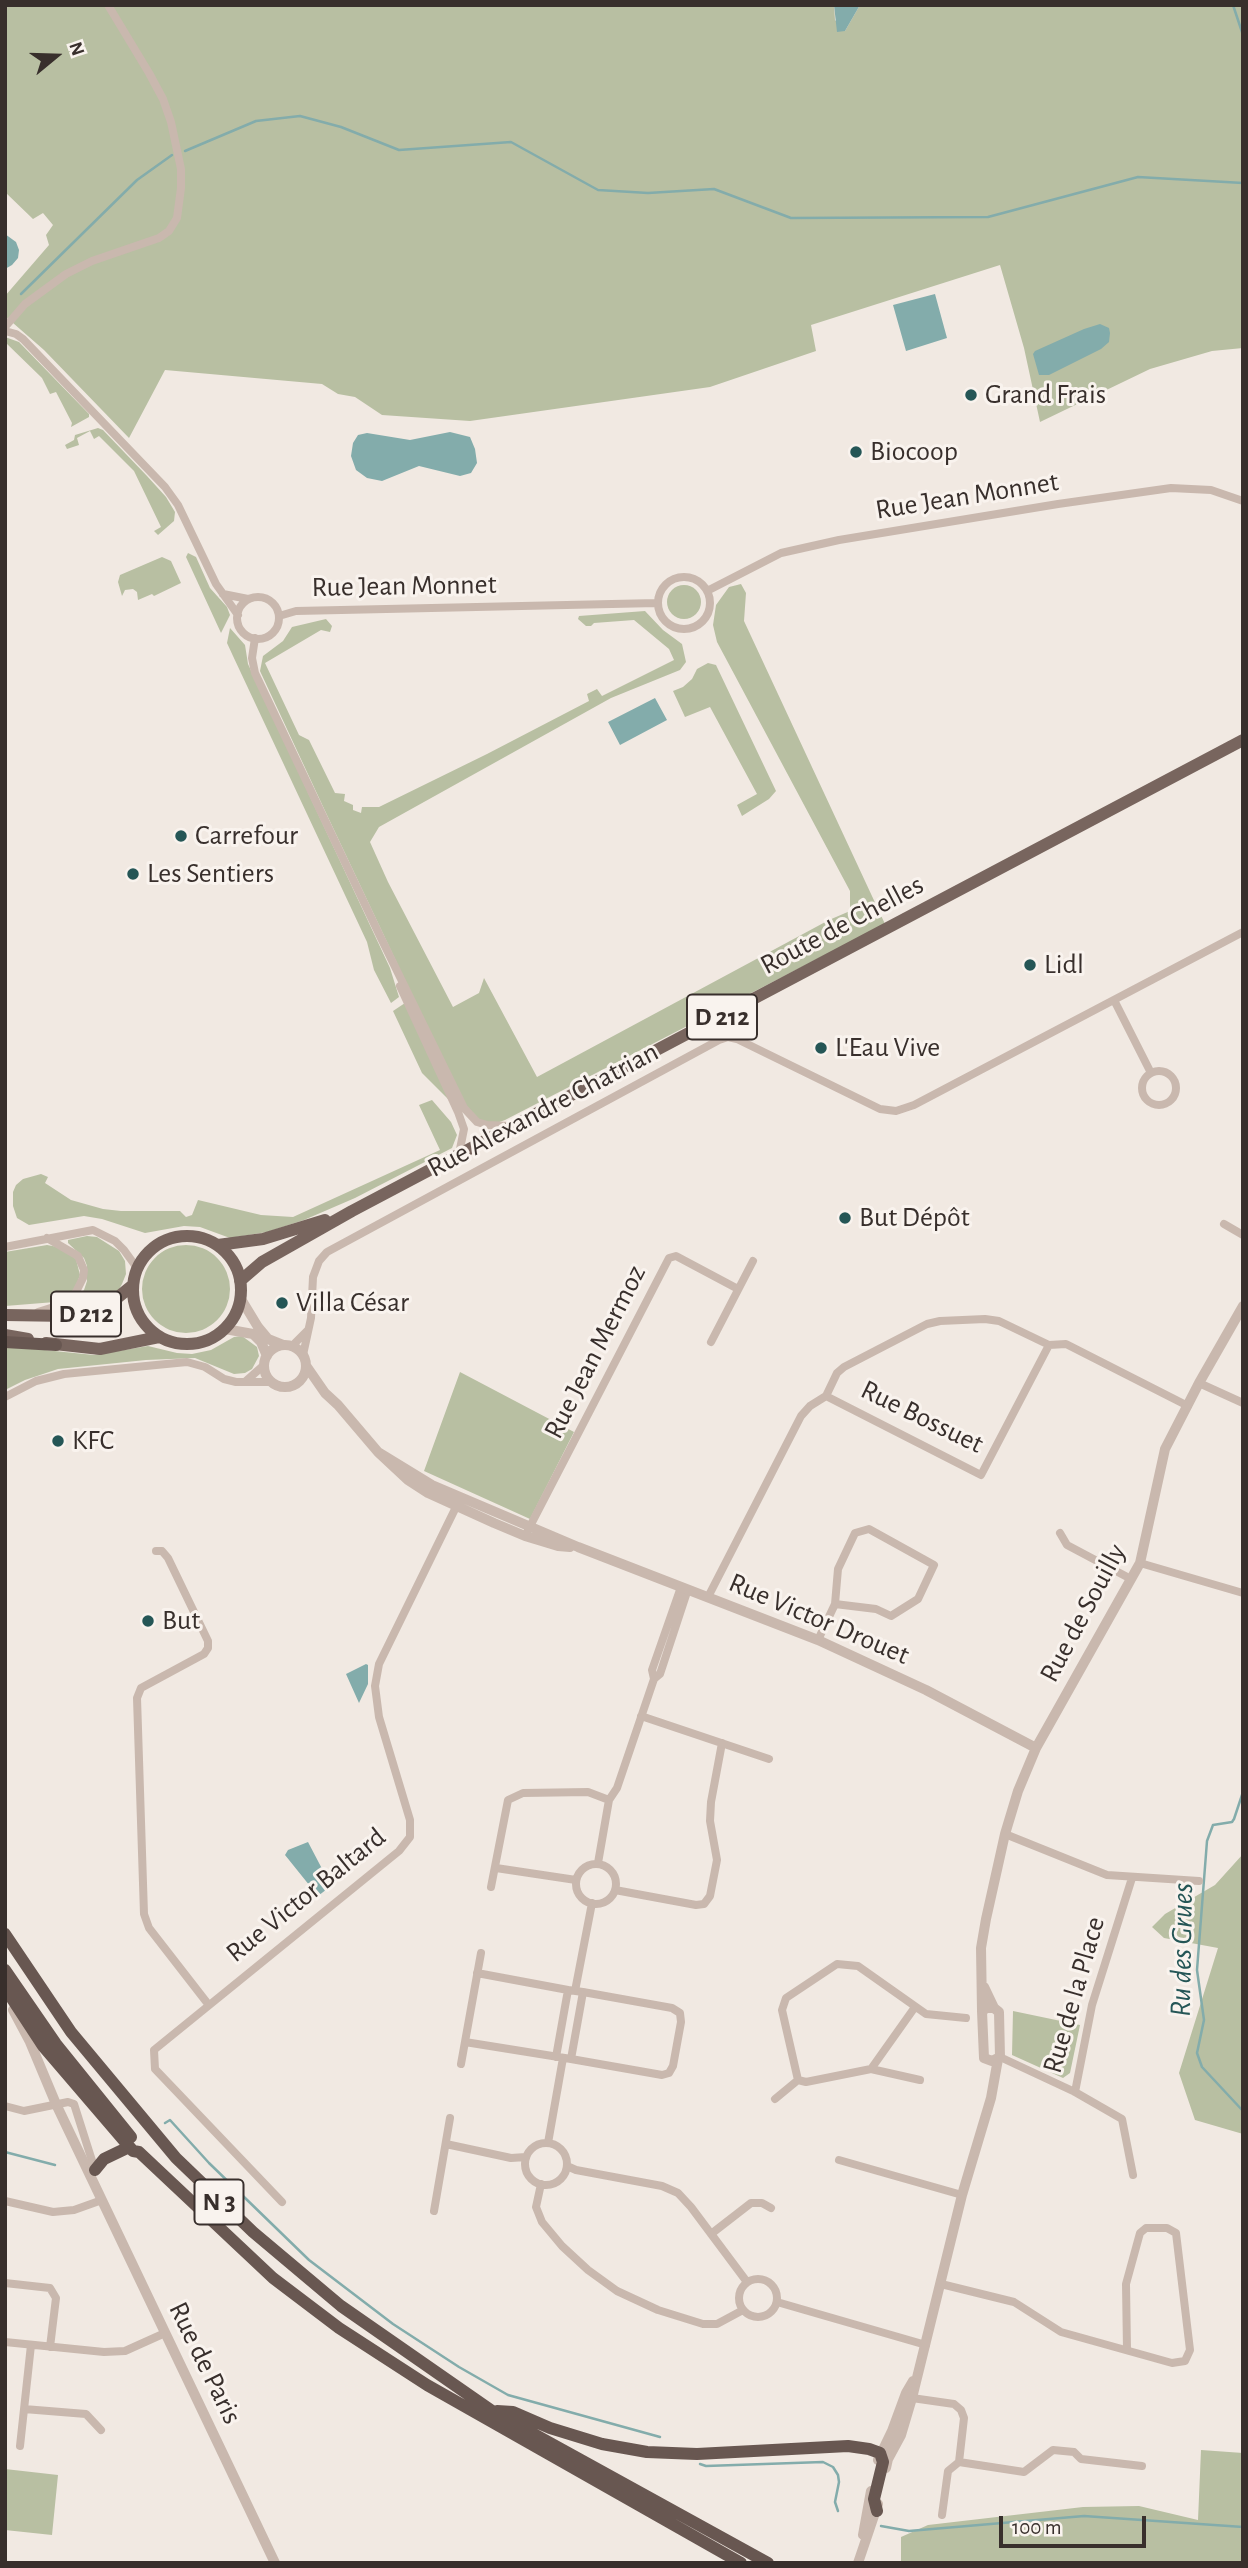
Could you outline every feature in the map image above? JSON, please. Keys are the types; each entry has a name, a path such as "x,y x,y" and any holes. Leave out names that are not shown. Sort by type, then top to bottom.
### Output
{"highway":[{"path":"5,1342 56,1345"},
{"name":"N 3","path":"5,1934 43,1993 98,2067 176,2158 222,2204 341,2306 492,2411 768,2563"},
{"name":"N 3","path":"5,1970 56,2044 135,2142 134,2149 273,2277 339,2328 427,2385 741,2563"},
{"path":"5,1988 43,2046 134,2149 104,2159 95,2176"},
{"path":"492,2411 513,2412 550,2428 602,2444 647,2452 697,2454 848,2446 880,2453 883,2462 874,2499 877,2511"}],"main road":[{"name":"Route de Chelles","path":"240,1281 262,1262 352,1211 1243,740"},
{"name":"Route de Chelles","path":"218,1245 263,1240 352,1211"},
{"path":"190,1236 218,1245 233,1261 240,1281 241,1299 238,1310 225,1329 207,1341 193,1344 172,1343 159,1337 136,1311 133,1285 137,1268 154,1247 171,1238 190,1236"},
{"name":"D 212","path":"5,1315 69,1316 97,1312 133,1285"},
{"name":"D 212","path":"5,1335 56,1345 100,1349 159,1337"}],"street":[{"path":"108,5 149,73 163,99 171,122 181,169 177,218 169,231 159,238 92,261 66,274 26,304 5,329 23,340 165,487 178,505 216,584 238,615"},
{"name":"Rue Jean Monnet","path":"707,591 782,552 839,540 1171,488 1211,490 1243,501"},
{"path":"690,577 697,580 707,591 709,611 702,622 691,628 676,628 663,619 657,603 662,587 675,578 690,577"},
{"path":"223,594 248,599 262,597 268,600 279,616 272,633 255,638 240,628 239,609 248,599"},
{"name":"Rue Jean Monnet","path":"279,616 296,611 657,603"},
{"path":"255,638 252,658 255,673 379,934 471,1118 487,1125 515,1126"},
{"path":"1151,1073 1114,1000 1243,932"},
{"path":"379,934 458,1112 464,1129 458,1156"},
{"name":"Rue Alexandre Chatrian","path":"303,1355 312,1318 313,1277 319,1261 327,1252 728,1037 880,1109 897,1111 914,1105 1114,1000"},
{"path":"1151,1073 1167,1073 1175,1081 1176,1093 1170,1102 1160,1106 1145,1098 1142,1087 1146,1076 1151,1073"},
{"path":"1224,1224 1243,1235"},
{"path":"5,1247 93,1230 124,1250 137,1268"},
{"path":"29,1315 68,1300 80,1287 83,1278 84,1270 78,1256 47,1238"},
{"name":"Rue Jean Mermoz","path":"527,1531 669,1258 676,1256 738,1289"},
{"path":"711,1342 753,1261"},
{"path":"241,1299 268,1339 303,1355"},
{"name":"Rue de Souilly","path":"992,2085 984,2058 981,1948 1005,1834 1018,1791 1036,1748 1140,1563 1166,1449 1199,1383 1243,1306"},
{"path":"708,1597 801,1416 810,1406 826,1396 837,1373 844,1367 927,1324 985,1319 999,1321 1049,1345 1066,1344 1188,1406"},
{"path":"225,1329 253,1334 261,1342 266,1360 266,1374 271,1382"},
{"path":"246,1381 276,1347 287,1346 308,1330"},
{"name":"Rue Bossuet","path":"826,1396 981,1475 1049,1345"},
{"name":"Rue Victor Drouet","path":"303,1355 307,1367 325,1393 378,1452 458,1502 527,1531 578,1547 818,1640 926,1690 1036,1748"},
{"path":"5,1397 36,1381 64,1374 187,1362 205,1367 224,1379 236,1382 271,1382"},
{"path":"298,1383 307,1367"},
{"name":"Rue Victor Drouet","path":"271,1382 284,1387 298,1383 325,1393"},
{"path":"1199,1383 1243,1403"},
{"name":"Rue Victor Baltard","path":"282,2202 155,2069 154,2050 399,1852 410,1837 410,1820 379,1717 375,1686 379,1664 458,1502"},
{"path":"818,1640 835,1604 838,1569 855,1532 869,1529 934,1564 918,1600 891,1616 876,1609 835,1604"},
{"path":"1060,1533 1067,1545 1131,1579"},
{"path":"156,1551 162,1551 168,1558 208,1641 208,1648 204,1654 141,1688 137,1699 144,1914 149,1928 208,2004"},
{"path":"1140,1563 1243,1593"},
{"path":"598,1863 609,1800 617,1788 654,1679 652,1670 684,1588"},
{"path":"641,1716 769,1759"},
{"path":"615,1890 696,1905 704,1904 710,1896 717,1860 710,1821 711,1802 722,1743"},
{"path":"491,1887 508,1800 523,1793 588,1792 609,1800"},
{"path":"1005,1834 1107,1875 1199,1881"},
{"path":"598,1863 613,1873 615,1890 603,1903 592,1903 577,1892 576,1880 582,1869 598,1863"},
{"path":"496,1868 576,1880"},
{"name":"Rue de la Place","path":"999,2058 1075,2092 1092,2005 1132,1878"},
{"path":"548,2143 592,1903"},
{"path":"461,2064 481,1953"},
{"path":"798,2080 782,2010 786,1998 837,1964 858,1966 926,2014 968,2018 982,2015 994,2008"},
{"path":"465,2042 662,2075 669,2073 673,2066 681,2022 680,2013 672,2008 477,1973"},
{"path":"859,2560 877,2511 888,2459 901,2435 912,2398 999,2058 999,2012 994,2008 983,1983"},
{"path":"563,2058 575,1991"},
{"name":"Rue de Paris","path":"5,1998 30,2042 56,2104 95,2176 102,2200 275,2563"},
{"path":"871,2069 915,2007"},
{"path":"984,2058 992,2061 999,2058"},
{"path":"798,2080 806,2082 871,2069 920,2080"},
{"path":"775,2099 798,2080"},
{"path":"1075,2092 1122,2119 1133,2175"},
{"path":"5,2106 24,2111 68,2102 74,2104 95,2176"},
{"path":"434,2211 450,2118"},
{"path":"548,2143 554,2144 564,2153 567,2166 561,2179 555,2183 541,2184 530,2177 525,2164 526,2157 534,2146 548,2143"},
{"path":"446,2144 511,2158 526,2157"},
{"path":"839,2160 962,2195"},
{"path":"567,2166 662,2186 678,2193 747,2282"},
{"path":"541,2184 536,2207 542,2222 562,2246 588,2270 617,2291 658,2310 703,2324 717,2324 743,2309"},
{"path":"5,2201 54,2212 74,2210 102,2200"},
{"path":"711,2234 751,2203 762,2203 771,2208"},
{"path":"941,2284 1014,2302 1061,2332 1172,2363 1185,2361 1190,2350 1175,2233 1167,2228 1146,2228 1140,2233 1126,2284 1127,2350"},
{"path":"759,2279 771,2284 777,2302 775,2308 765,2316 753,2317 740,2304 740,2292 747,2282 759,2279"},
{"path":"5,2283 50,2288 56,2298 50,2347"},
{"path":"777,2302 926,2345"},
{"path":"5,2342 103,2352 125,2351 165,2333"},
{"path":"20,2446 31,2345"},
{"path":"859,2560 880,2453 892,2431 906,2393 916,2378"},
{"path":"912,2398 954,2404 961,2410 964,2418 959,2462 948,2471 942,2515"},
{"path":"24,2409 86,2414 101,2430"},
{"path":"959,2462 1024,2472 1053,2450 1074,2452 1081,2459 1142,2466"}],"green space":[{"path":"5,5 834,5 835,20 845,31 860,5 1243,5 1243,348 1212,351 1150,369 1040,422 1024,348 1000,265 811,325 816,351 710,387 470,421 382,415 355,397 338,394 322,384 165,370 129,438 44,350 5,316 5,296 49,245 46,235 53,225 43,213 33,219 5,192"},
{"path":"5,337 19,342 89,417 71,427 72,423 56,392 50,394 42,378 5,342"},
{"path":"98,428 147,476 166,497 175,512 174,521 158,535 154,531 161,527 134,471 99,436 94,439 90,431 77,438 79,445 67,449 65,445 74,440 75,435"},
{"path":"188,553 196,557 210,588 227,607 230,615 221,633 186,557"},
{"path":"162,557 171,561 181,583 154,596 152,594 138,600 137,592 133,589 125,590 122,596 118,582 120,575"},
{"path":"741,584 746,593 744,621 885,924 505,1120 494,1124 483,1122 470,1113 447,1069 326,813 260,671 263,656 283,641 292,627 326,619 332,626 330,632 321,630 265,663 299,735 309,740 335,793 345,794 344,801 353,805 353,810 361,813 362,807 379,807 589,701 587,694 597,689 602,696 674,660 669,649 634,620 586,626 578,619 579,616 645,611 663,630 682,644 686,662 680,670 611,698 379,827 370,842 453,1007 479,993 484,978 537,1077 850,911 850,891 717,642 713,625 716,605 729,587"},
{"path":"684,585 696,590 701,602 696,614 684,619 672,614 667,602 672,590"},
{"path":"230,628 245,645 248,664 390,968 399,997 391,1003 374,970 367,942 227,643"},
{"path":"708,663 716,665 776,791 769,799 742,816 737,805 757,794 710,707 685,717 673,691 683,687 692,679 697,669"},
{"path":"405,1003 450,1101 422,1073 393,1011"},
{"path":"432,1100 451,1122 457,1135 452,1148 355,1198 304,1220 267,1232 230,1238 200,1227 184,1226 145,1233 84,1216 29,1225 17,1218 13,1206 16,1185 23,1179 41,1174 48,1177 45,1183 71,1200 103,1209 180,1211 186,1217 192,1215 198,1200 261,1215 293,1217 440,1150 419,1105"},
{"path":"97,1237 119,1251 125,1261 126,1274 117,1293 97,1309 59,1312 59,1309 75,1300 84,1290 87,1281 84,1258 68,1240"},
{"path":"47,1245 58,1247 76,1259 80,1275 76,1286 71,1293 55,1302 5,1306 5,1252"},
{"path":"186,1245 203,1249 217,1258 226,1272 230,1289 226,1306 217,1320 203,1329 186,1333 169,1329 155,1320 146,1306 142,1289 146,1272 155,1258 169,1249"},
{"path":"242,1336 257,1347 259,1356 252,1369 245,1373 234,1374 195,1358 146,1360 58,1369 5,1390 5,1346 94,1355 148,1346 192,1354 211,1350 234,1337"},
{"path":"460,1372 574,1432 530,1519 424,1471"},
{"path":"1243,1854 1243,2134 1195,2120 1179,2073 1218,1948 1164,1938 1152,1927 1165,1914 1215,1885"},
{"path":"1013,2011 1080,2025 1070,2073 1063,2078 1012,2055"},
{"path":"1201,2450 1243,2453 1243,2563 901,2563 901,2537 928,2525 1083,2507 1139,2506 1198,2520"},
{"path":"5,2469 58,2475 52,2535 5,2530"}],"water":[{"path":"834,5 860,5 845,31 837,32"},
{"path":"5,234 16,242 19,250 18,258 5,269"},
{"path":"935,294 947,338 906,351 893,305"},
{"path":"1100,324 1109,328 1110,333 1109,342 1101,349 1049,375 1039,375 1033,354 1035,351"},
{"path":"450,432 470,437 477,463 471,473 460,476 419,466 382,481 367,478 356,470 351,456 353,443 358,435 367,433 410,440"},
{"path":"655,698 667,720 620,745 608,722"},
{"path":"366,1664 368,1684 359,1703 346,1674"},
{"path":"308,1842 330,1884 318,1896 285,1855 288,1850"}],"waterway":[{"name":"Ru des Grues","path":"1233,5 1243,35"},
{"path":"185,151 256,121 300,116 341,127 399,150 511,142 598,190 648,193 714,189 791,218 988,217 1138,177 1243,183"},
{"path":"21,294 137,180 172,155"},
{"name":"Ru des Grues","path":"1243,1792 1232,1822 1213,1825 1207,1841 1197,1970 1204,2020 1197,2053 1202,2067 1243,2111"},
{"path":"165,2123 170,2120 209,2163 309,2260 393,2324 459,2367 508,2395 660,2437"},
{"path":"5,2152 55,2165"},
{"path":"700,2464 823,2462 833,2467 838,2475 835,2502 838,2511"},
{"path":"881,2526 909,2531 1084,2516 1243,2527"}],"place":[{"name":"Grand Frais","path":"971,395"},
{"name":"Biocoop","path":"856,452"},
{"name":"Carrefour","path":"181,836"},
{"name":"Les Sentiers","path":"133,874"},
{"name":"Lidl","path":"1030,965"},
{"name":"L'Eau Vive","path":"821,1048"},
{"name":"But Dépôt","path":"845,1218"},
{"name":"Villa César","path":"282,1303"},
{"name":"KFC","path":"58,1441"},
{"name":"But","path":"148,1621"}]}
